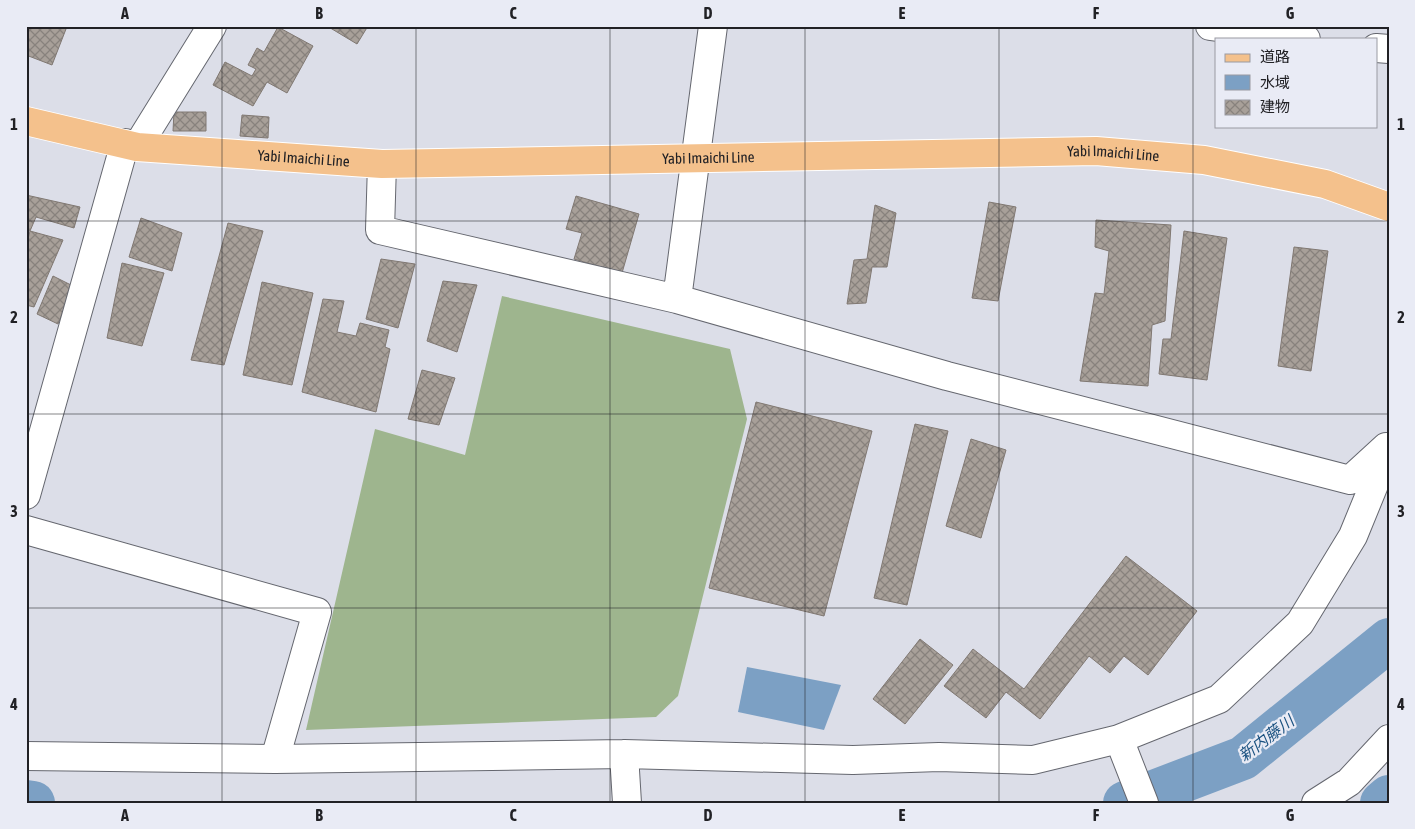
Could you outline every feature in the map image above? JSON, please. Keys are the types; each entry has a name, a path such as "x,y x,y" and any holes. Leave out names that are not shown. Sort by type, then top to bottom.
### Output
{"main road":[{"name":"Yabi Imaichi Line","path":"26,121 131,145 382,164 1096,151 1204,160 1325,184 1389,207"}],"street":[{"path":"26,495 131,145 212,26"},
{"path":"677,299 713,26"},
{"path":"1210,26 1299,38"},
{"path":"382,164 380,230 677,299 947,376 1350,480 1389,444"},
{"path":"26,756 275,759 853,760 939,757 1033,760 1119,739 1218,699 1300,623 1353,536 1389,448"},
{"path":"26,530 316,612 275,759"},
{"path":"1119,739 1144,803"},
{"path":"1316,803 1349,782 1389,739"},
{"path":"625,759 627,803"}],"green space":[{"path":"502,296 730,349 747,419 678,696 656,717 306,730 375,429 465,455"}],"water":[{"path":"747,667 841,685 824,730 738,712"}],"building":[{"path":"26,26 58,26 66,29 52,65 26,55"},
{"path":"327,26 368,26 357,44"},
{"path":"278,27 313,46 287,93 267,82 253,106 213,85 225,62 252,76 256,69 248,65 257,48 264,52"},
{"path":"174,112 206,112 206,131 173,131"},
{"path":"242,115 269,117 268,138 240,136"},
{"path":"26,195 80,207 74,228 36,217 30,231 26,229"},
{"path":"576,196 639,214 622,273 574,259 582,233 566,229"},
{"path":"989,202 1016,207 998,301 972,298"},
{"path":"875,205 896,213 887,267 872,267 866,303 847,304 854,260 867,259"},
{"path":"141,218 182,233 172,271 129,257"},
{"path":"1096,220 1171,225 1165,321 1152,325 1148,386 1080,381 1095,293 1104,294 1109,251 1095,247"},
{"path":"228,223 263,231 224,365 191,360"},
{"path":"30,231 63,240 34,307 26,305 26,247"},
{"path":"1184,231 1227,238 1207,380 1159,374 1163,339 1171,339"},
{"path":"1294,247 1328,251 1311,371 1278,366"},
{"path":"381,259 415,264 398,328 366,319"},
{"path":"122,263 164,273 142,346 107,338"},
{"path":"53,276 73,286 58,324 37,314"},
{"path":"443,281 477,285 457,352 427,341"},
{"path":"262,282 313,293 292,385 243,375"},
{"path":"323,299 344,301 337,332 356,336 360,323 389,330 385,347 390,349 376,412 302,392"},
{"path":"422,370 455,378 439,425 408,419"},
{"path":"756,402 872,431 824,616 709,588"},
{"path":"915,424 948,431 907,605 874,598"},
{"path":"971,439 1006,450 981,538 946,526"},
{"path":"1126,556 1197,611 1148,675 1124,656 1110,673 1089,656 1040,719 1006,692 986,718 944,686 973,649 1024,689"},
{"path":"920,639 953,665 905,724 873,699"}],"waterway":[{"name":"新内藤川","path":"1125,803 1243,758 1389,640"},
{"path":"1382,803 1389,797"},
{"name":"新内藤川","path":"26,802 33,803"}]}
